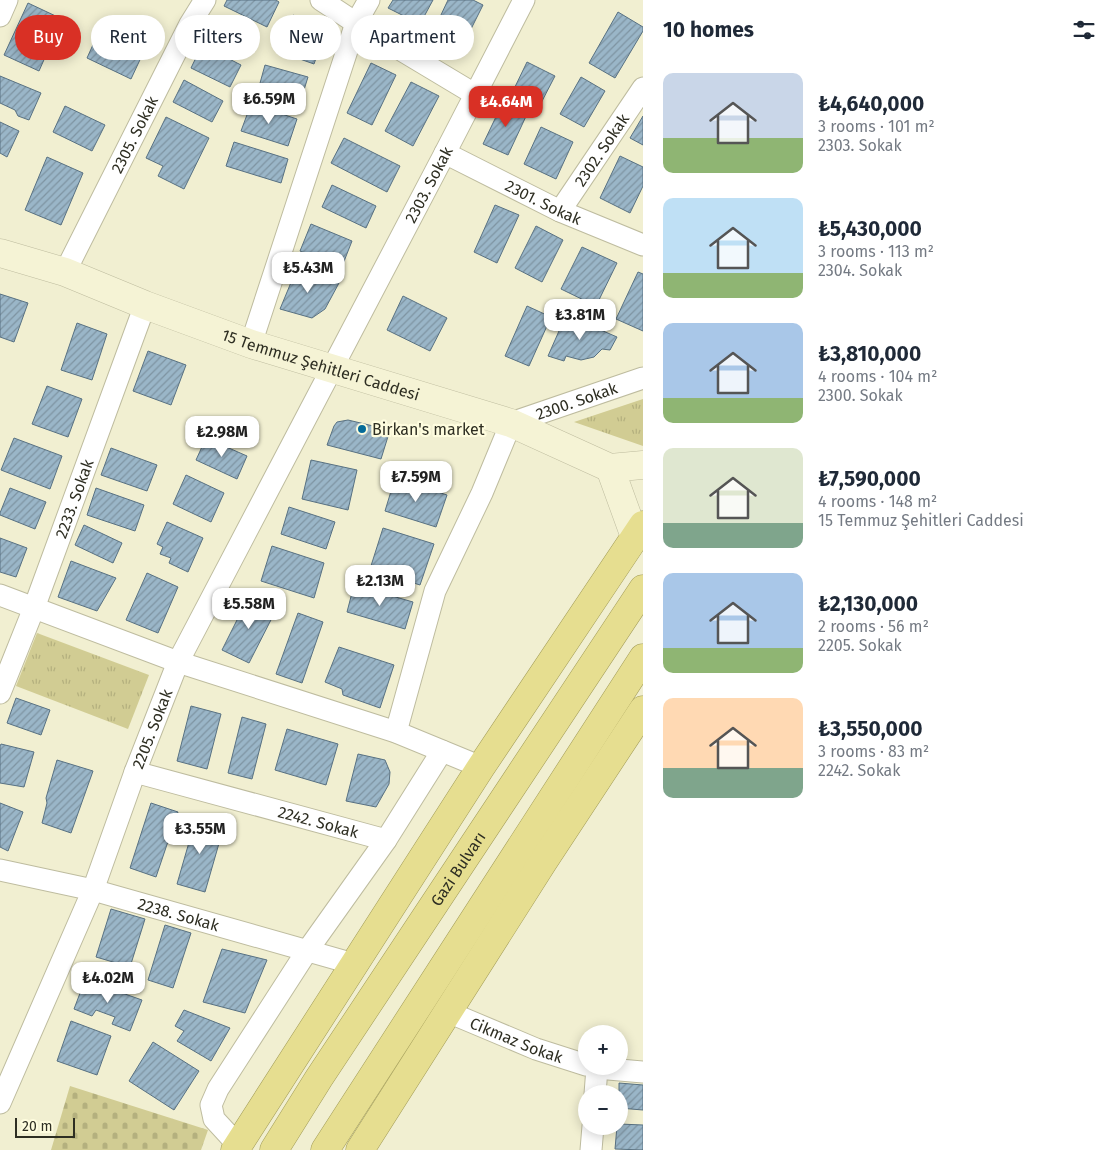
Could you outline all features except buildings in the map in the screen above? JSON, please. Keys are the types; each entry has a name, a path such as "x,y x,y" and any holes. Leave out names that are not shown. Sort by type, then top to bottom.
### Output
{"highway":[{"path":"236,1148 481,767 639,531"},
{"name":"Gazi Bulvarı","path":"274,1150 324,1070 643,589"},
{"path":"325,1150 643,658"},
{"path":"360,1150 543,862 643,710"}],"main road":[{"name":"15 Temmuz Şehitleri Caddesi","path":"0,253 65,272 144,305 251,344 511,423 610,468 643,465"},
{"path":"610,468 639,531"}],"street":[{"path":"0,16 7,0"},
{"name":"2305. Sokak","path":"65,272 190,24 205,0"},
{"path":"321,0 351,20"},
{"path":"361,15 369,0"},
{"name":"2303. Sokak","path":"332,368 524,0"},
{"path":"251,344 351,38"},
{"path":"418,60 476,95"},
{"name":"2302. Sokak","path":"560,211 643,88"},
{"name":"2301. Sokak","path":"445,153 560,211 643,245"},
{"name":"2233. Sokak","path":"0,693 34,608 144,305"},
{"name":"2205. Sokak","path":"0,1103 93,890 135,772 178,662 332,368"},
{"name":"2300. Sokak","path":"511,423 643,378"},
{"path":"396,732 435,592 482,493 511,423"},
{"path":"0,595 178,662 396,732 481,767"},
{"path":"236,1148 214,1119 211,1105 218,1088 307,951 386,840 442,751"},
{"name":"2242. Sokak","path":"135,772 386,840"},
{"name":"2238. Sokak","path":"0,870 93,890 354,964"},
{"name":"Cikmaz Sokak","path":"448,1012 536,1049 578,1062"},
{"name":"Cikmaz Sokak","path":"628,1070 643,1072"},
{"path":"591,1150 592,1135"}],"green space":[{"path":"643,399 643,446 574,422"},
{"path":"37,633 149,675 128,729 16,686"},
{"path":"70,1086 208,1130 201,1150 51,1150"}],"place":[{"name":"Birkan's market","path":"362,429"}]}
